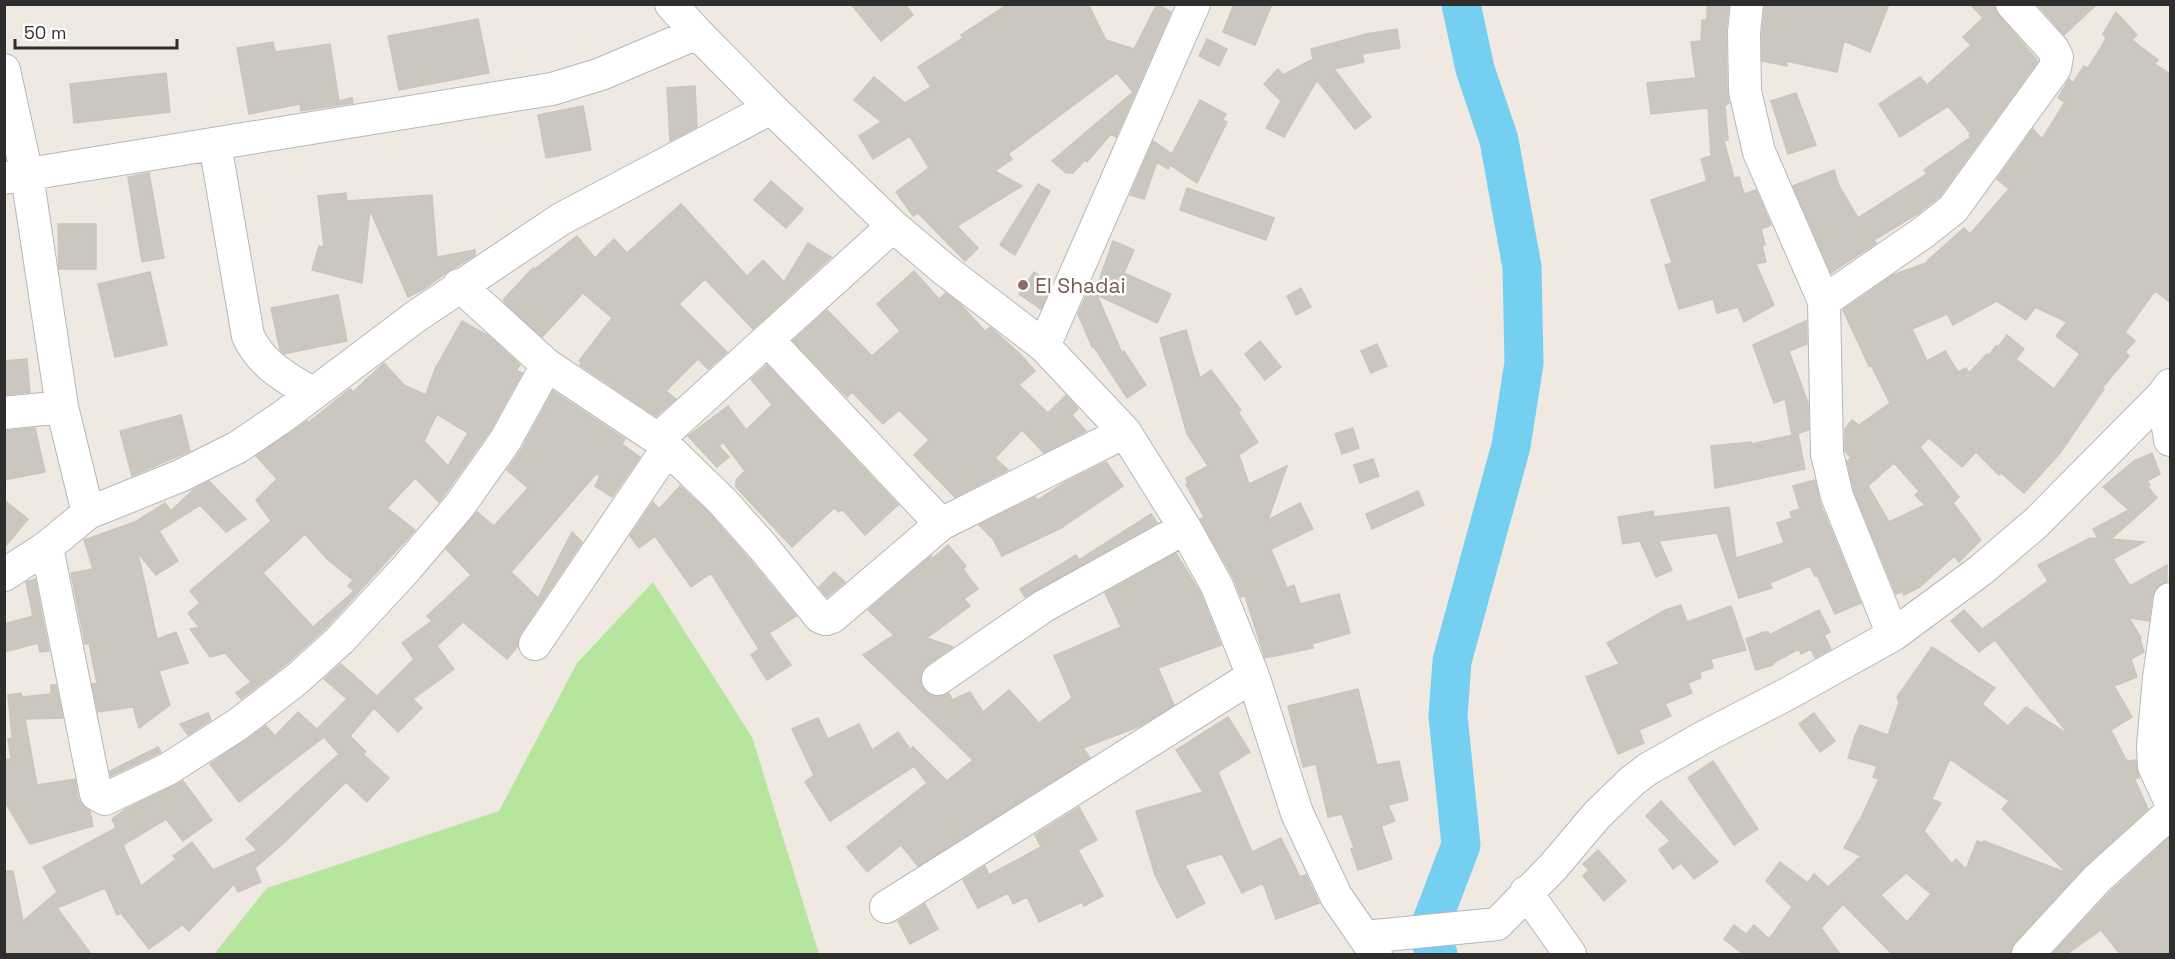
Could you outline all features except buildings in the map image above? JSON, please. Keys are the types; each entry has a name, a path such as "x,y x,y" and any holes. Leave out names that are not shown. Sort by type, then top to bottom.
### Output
{"street":[{"path":"671,4 771,108 893,226 945,270 1044,346 1125,432 1185,528 1217,586 1253,676 1297,813 1336,896 1370,946 1497,924 1553,867 1597,815 1632,781 1648,769 1704,737 1893,635 1981,570 2036,523 2167,390"},
{"path":"1044,346 1194,4"},
{"path":"1747,4 1744,32 1744,91 1759,152 1824,302 1827,454 1837,496 1893,635"},
{"path":"1824,302 1953,209 2055,68 2057,57 2053,49 2012,4"},
{"path":"16,177 552,89 601,74 697,33"},
{"path":"4,70 16,177 62,406 88,513"},
{"path":"4,575 47,547 88,513 180,476 238,447 459,285 561,219 771,108"},
{"path":"215,144 248,336 255,351 267,364 313,394"},
{"path":"534,644 662,444 768,340 893,226"},
{"path":"459,285 548,365 662,444 723,502 820,617 826,619 832,617 941,524 1125,432"},
{"path":"768,340 941,524"},
{"path":"47,547 96,794 105,799 168,769 237,725 297,680 340,640 405,570 460,504 505,441 548,365"},
{"path":"2167,390 2170,440"},
{"path":"4,413 62,406"},
{"path":"938,679 1044,606 1185,528"},
{"path":"2170,599 2158,678 2153,746 2154,765 2170,801"},
{"path":"886,907 1253,676"},
{"path":"2028,954 2097,879 2170,813"},
{"path":"1526,892 1570,954"}],"green space":[{"path":"653,582 752,737 819,954 214,954 267,888 499,811 577,663"}],"waterway":[{"path":"1438,954 1431,943 1432,921 1461,845 1448,716 1452,661 1511,446 1524,363 1522,267 1499,140 1475,69 1461,4"}],"place":[{"name":"El Shadai","path":"1023,285"}]}
